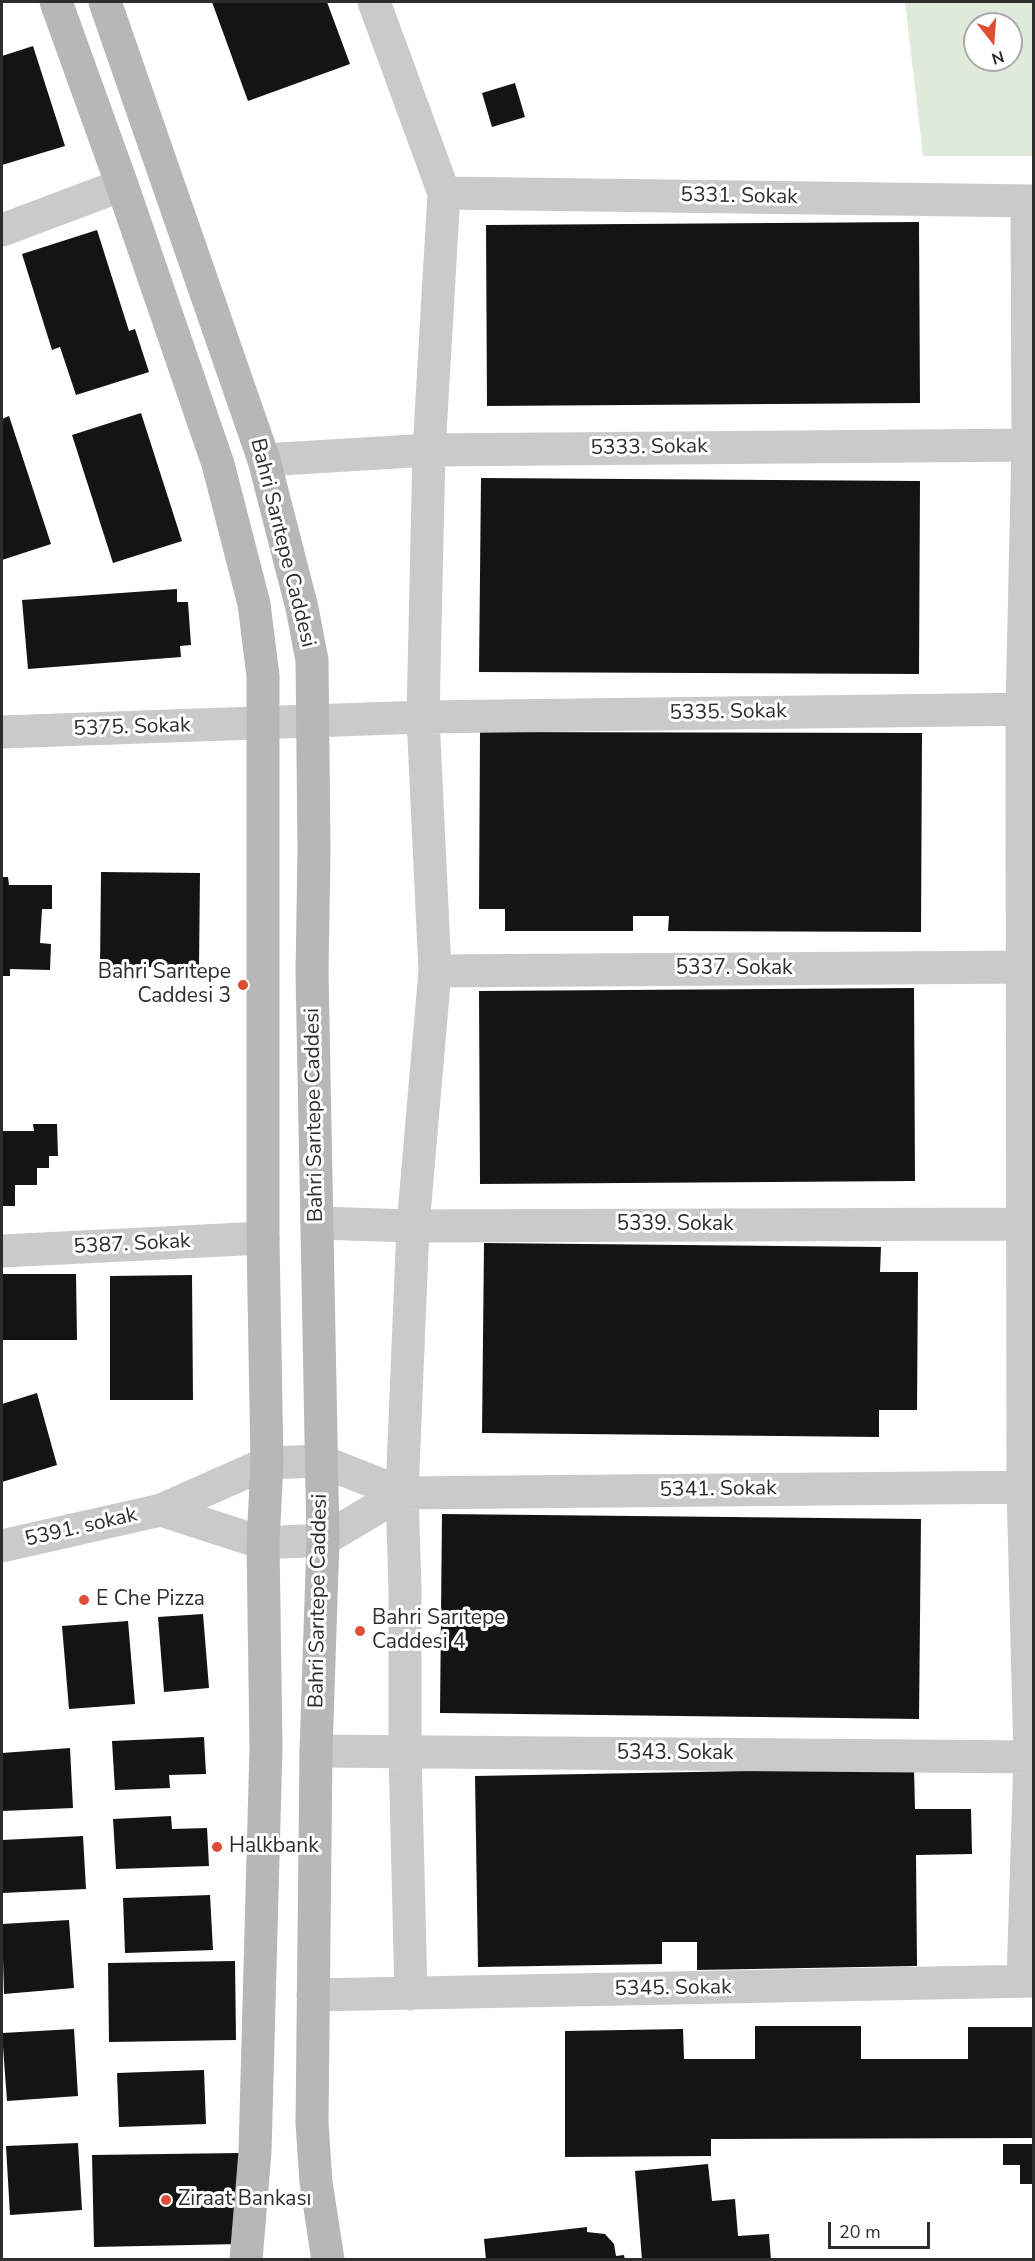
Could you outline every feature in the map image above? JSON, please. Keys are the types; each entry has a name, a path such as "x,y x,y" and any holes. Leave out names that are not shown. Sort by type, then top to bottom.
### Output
{"main road":[{"name":"Bahri Sarıtepe Caddesi","path":"56,2 218,464 254,604 263,676 263,1238 267,1463 263,1543 266,1747 255,2152 246,2259"},
{"name":"Bahri Sarıtepe Caddesi","path":"105,2 264,460 302,608 312,660 314,721 312,972 323,1540 316,1751 313,2135 316,2182 327,2259"}],"street":[{"path":"374,2 444,193 429,450 423,717 435,971 413,1226 402,1493 411,1994"},
{"path":"2,230 122,185"},
{"name":"5331. Sokak","path":"444,193 1030,201"},
{"path":"1028,1981 1032,1757 1028,1487 1030,201"},
{"name":"5333. Sokak","path":"264,460 429,450 1031,445"},
{"name":"5335. Sokak","path":"314,721 423,717 1028,709"},
{"name":"5375. Sokak","path":"2,732 314,721"},
{"name":"5337. Sokak","path":"435,971 1028,967"},
{"name":"5339. Sokak","path":"317,1223 413,1226 1029,1224"},
{"name":"5387. Sokak","path":"2,1251 263,1238"},
{"path":"267,1463 321,1461 402,1493"},
{"name":"5391. sokak","path":"2,1546 161,1510 267,1463"},
{"name":"5341. Sokak","path":"402,1493 1028,1487"},
{"path":"161,1510 263,1543 323,1540 402,1493"},
{"name":"5343. Sokak","path":"316,1751 1032,1757"},
{"name":"5345. Sokak","path":"314,1995 1028,1981"}],"green space":[{"path":"905,2 1033,2 1033,156 923,156"}],"building":[{"path":"212,2 327,2 350,64 248,101"},
{"path":"33,46 65,146 2,165 2,56"},
{"path":"515,83 525,117 492,127 482,93"},
{"path":"919,222 920,403 487,406 486,225"},
{"path":"97,230 129,331 135,329 149,372 76,395 60,347 52,350 22,254"},
{"path":"141,413 182,541 113,563 72,435"},
{"path":"9,416 51,544 2,560 2,419"},
{"path":"481,478 920,481 919,674 479,672"},
{"path":"177,589 177,602 188,602 191,645 180,646 181,657 28,669 22,600"},
{"path":"480,732 922,733 921,932 668,931 669,916 633,916 633,931 505,931 505,909 479,909"},
{"path":"101,872 200,873 199,967 100,967"},
{"path":"2,877 8,877 9,885 52,885 52,909 42,909 40,943 51,944 50,970 10,969 10,976 2,976"},
{"path":"914,988 915,1181 480,1184 479,991"},
{"path":"33,1124 57,1124 58,1156 49,1156 49,1168 37,1168 37,1185 15,1185 15,1206 2,1206 2,1131 34,1131"},
{"path":"484,1243 881,1247 880,1272 918,1272 917,1410 879,1410 879,1437 482,1433"},
{"path":"2,1274 76,1274 77,1340 2,1340"},
{"path":"192,1275 193,1400 110,1400 110,1276"},
{"path":"37,1393 57,1465 2,1482 2,1404"},
{"path":"442,1514 921,1519 919,1719 440,1713"},
{"path":"203,1614 209,1688 164,1692 158,1617"},
{"path":"128,1621 135,1704 69,1709 62,1626"},
{"path":"204,1737 206,1774 169,1775 170,1788 115,1790 112,1741"},
{"path":"70,1748 73,1808 2,1811 2,1753"},
{"path":"914,1768 915,1809 971,1809 972,1854 916,1855 917,1966 697,1970 697,1942 662,1942 662,1964 478,1967 475,1776"},
{"path":"171,1816 172,1829 207,1828 209,1866 116,1869 113,1819"},
{"path":"83,1836 86,1889 2,1893 2,1840"},
{"path":"210,1895 213,1950 125,1953 123,1898"},
{"path":"69,1920 74,1988 4,1994 2,1924"},
{"path":"235,1961 236,2040 109,2042 108,1963"},
{"path":"755,2026 861,2026 861,2059 968,2059 968,2027 1034,2027 1034,2138 711,2139 711,2156 565,2157 565,2031 683,2029 684,2059 755,2059"},
{"path":"74,2029 78,2096 7,2101 2,2033"},
{"path":"204,2070 206,2124 119,2127 117,2073"},
{"path":"78,2143 82,2210 10,2215 6,2146"},
{"path":"1003,2144 1034,2144 1034,2184 1020,2184 1020,2165 1003,2165"},
{"name":"Ziraat Bankası","path":"239,2153 240,2244 94,2247 92,2155"},
{"path":"708,2164 712,2201 735,2199 738,2236 769,2234 771,2260 642,2260 635,2171"},
{"path":"587,2227 587,2232 605,2234 614,2244 616,2256 624,2255 625,2260 486,2260 484,2239"}],"place":[{"name":"Bahri Sarıtepe Caddesi 3","path":"243,985"},
{"name":"E Che Pizza","path":"84,1600"},
{"name":"Bahri Sarıtepe Caddesi 4","path":"360,1631"},
{"name":"Halkbank","path":"217,1847"},
{"name":"Ziraat Bankası","path":"166,2200"}]}
